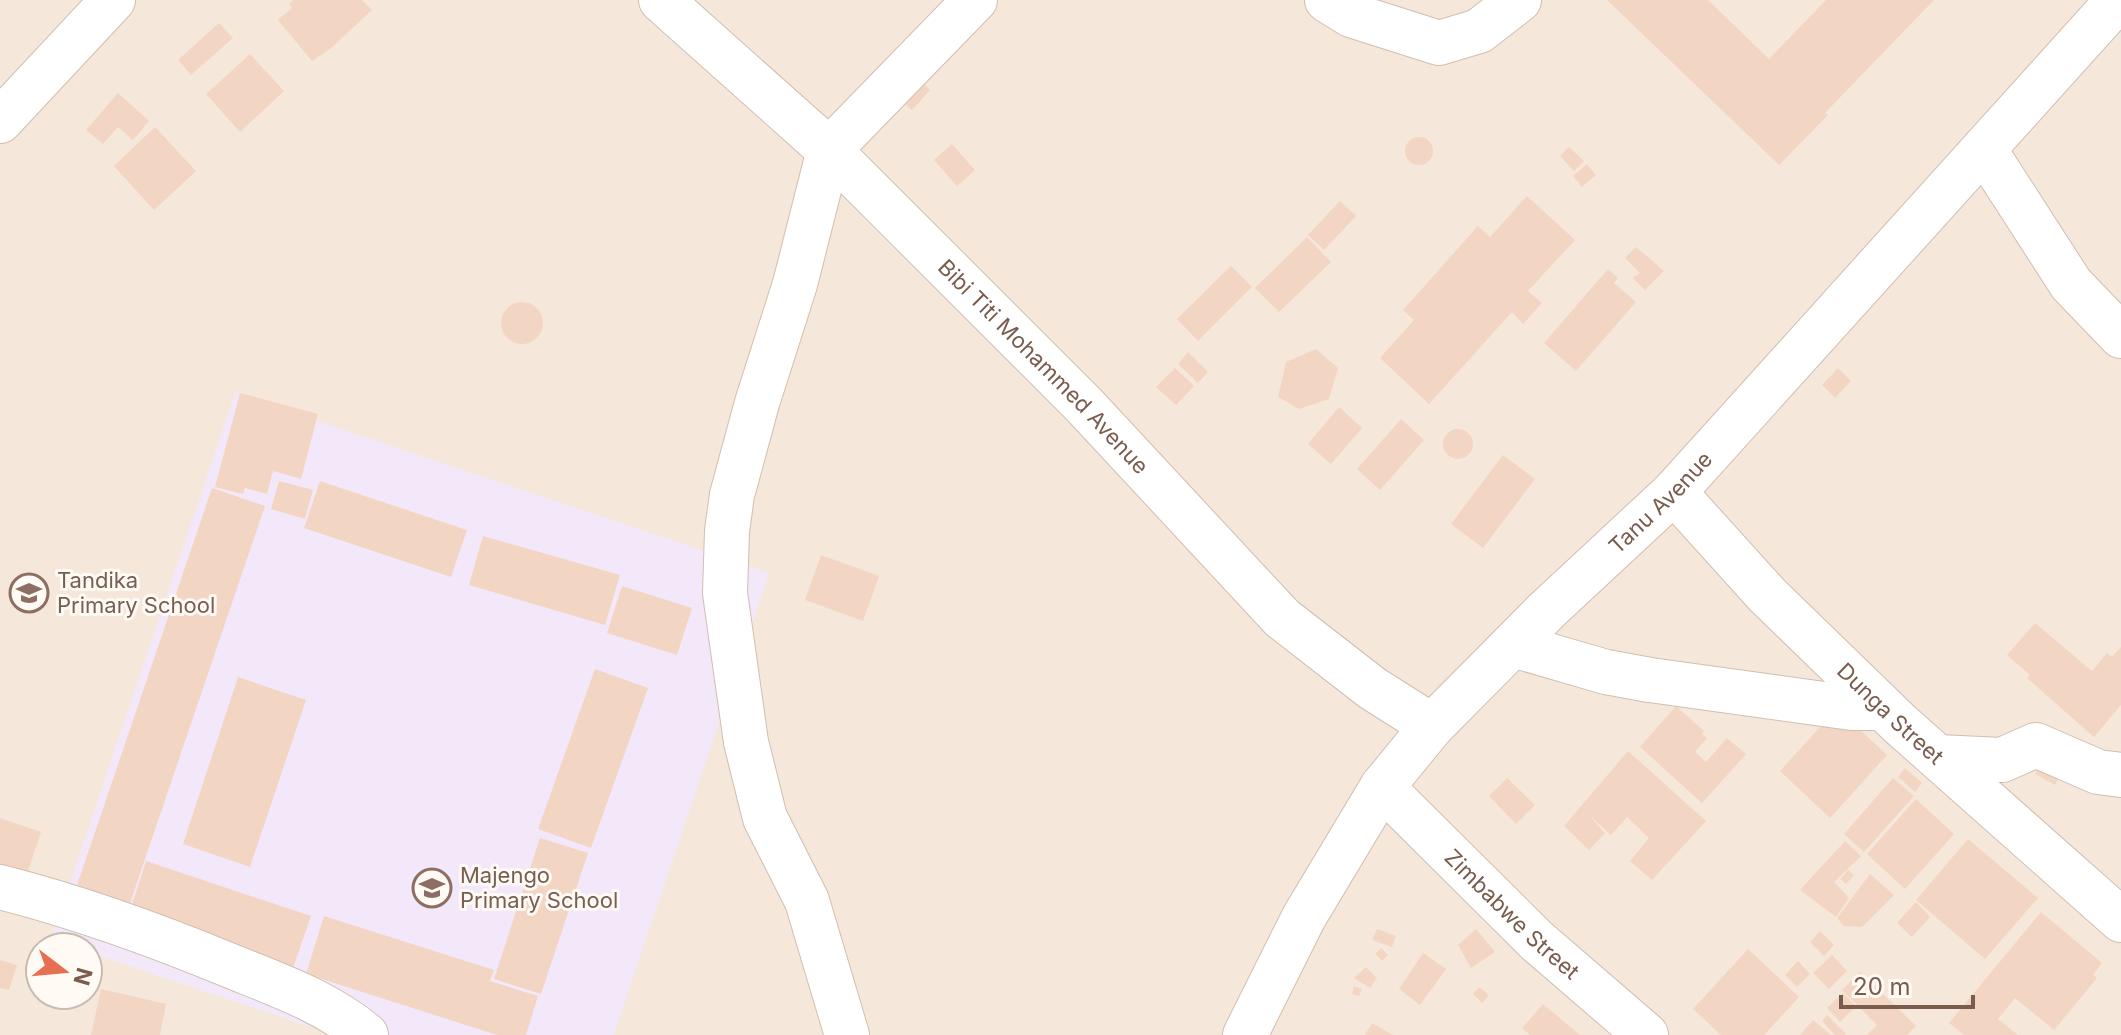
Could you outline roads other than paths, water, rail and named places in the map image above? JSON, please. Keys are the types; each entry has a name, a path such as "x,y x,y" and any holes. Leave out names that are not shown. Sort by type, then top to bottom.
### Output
{"street":[{"path":"8,96 113,0"},
{"name":"Bibi Titi Mohammed Avenue","path":"661,0 829,150 1084,405 1282,618 1372,688 1432,726"},
{"path":"847,1035 807,901 765,818 746,742 725,593 727,531 732,495 795,284 829,150 975,0"},
{"path":"1327,0 1351,15 1439,43 1479,31 1519,0"},
{"name":"Tanu Avenue","path":"1245,1035 1304,917 1382,787 1432,726 1546,611 1674,492 2118,0"},
{"path":"1984,149 2071,284 2121,336"},
{"name":"Dunga Street","path":"1674,492 1767,595 1883,708 2121,920"},
{"path":"1513,645 1606,672 1650,680 1852,708 1883,708"},
{"path":"1938,757 2002,760 2036,745 2098,772 2121,775"},
{"name":"Zimbabwe Street","path":"1382,787 1537,941 1646,1035"},
{"path":"0,887 147,932 215,959 311,999 345,1018 366,1035"}],"place":[{"name":"Tandika Primary School","path":"29,593"},
{"name":"Majengo Primary School","path":"432,888"}]}
